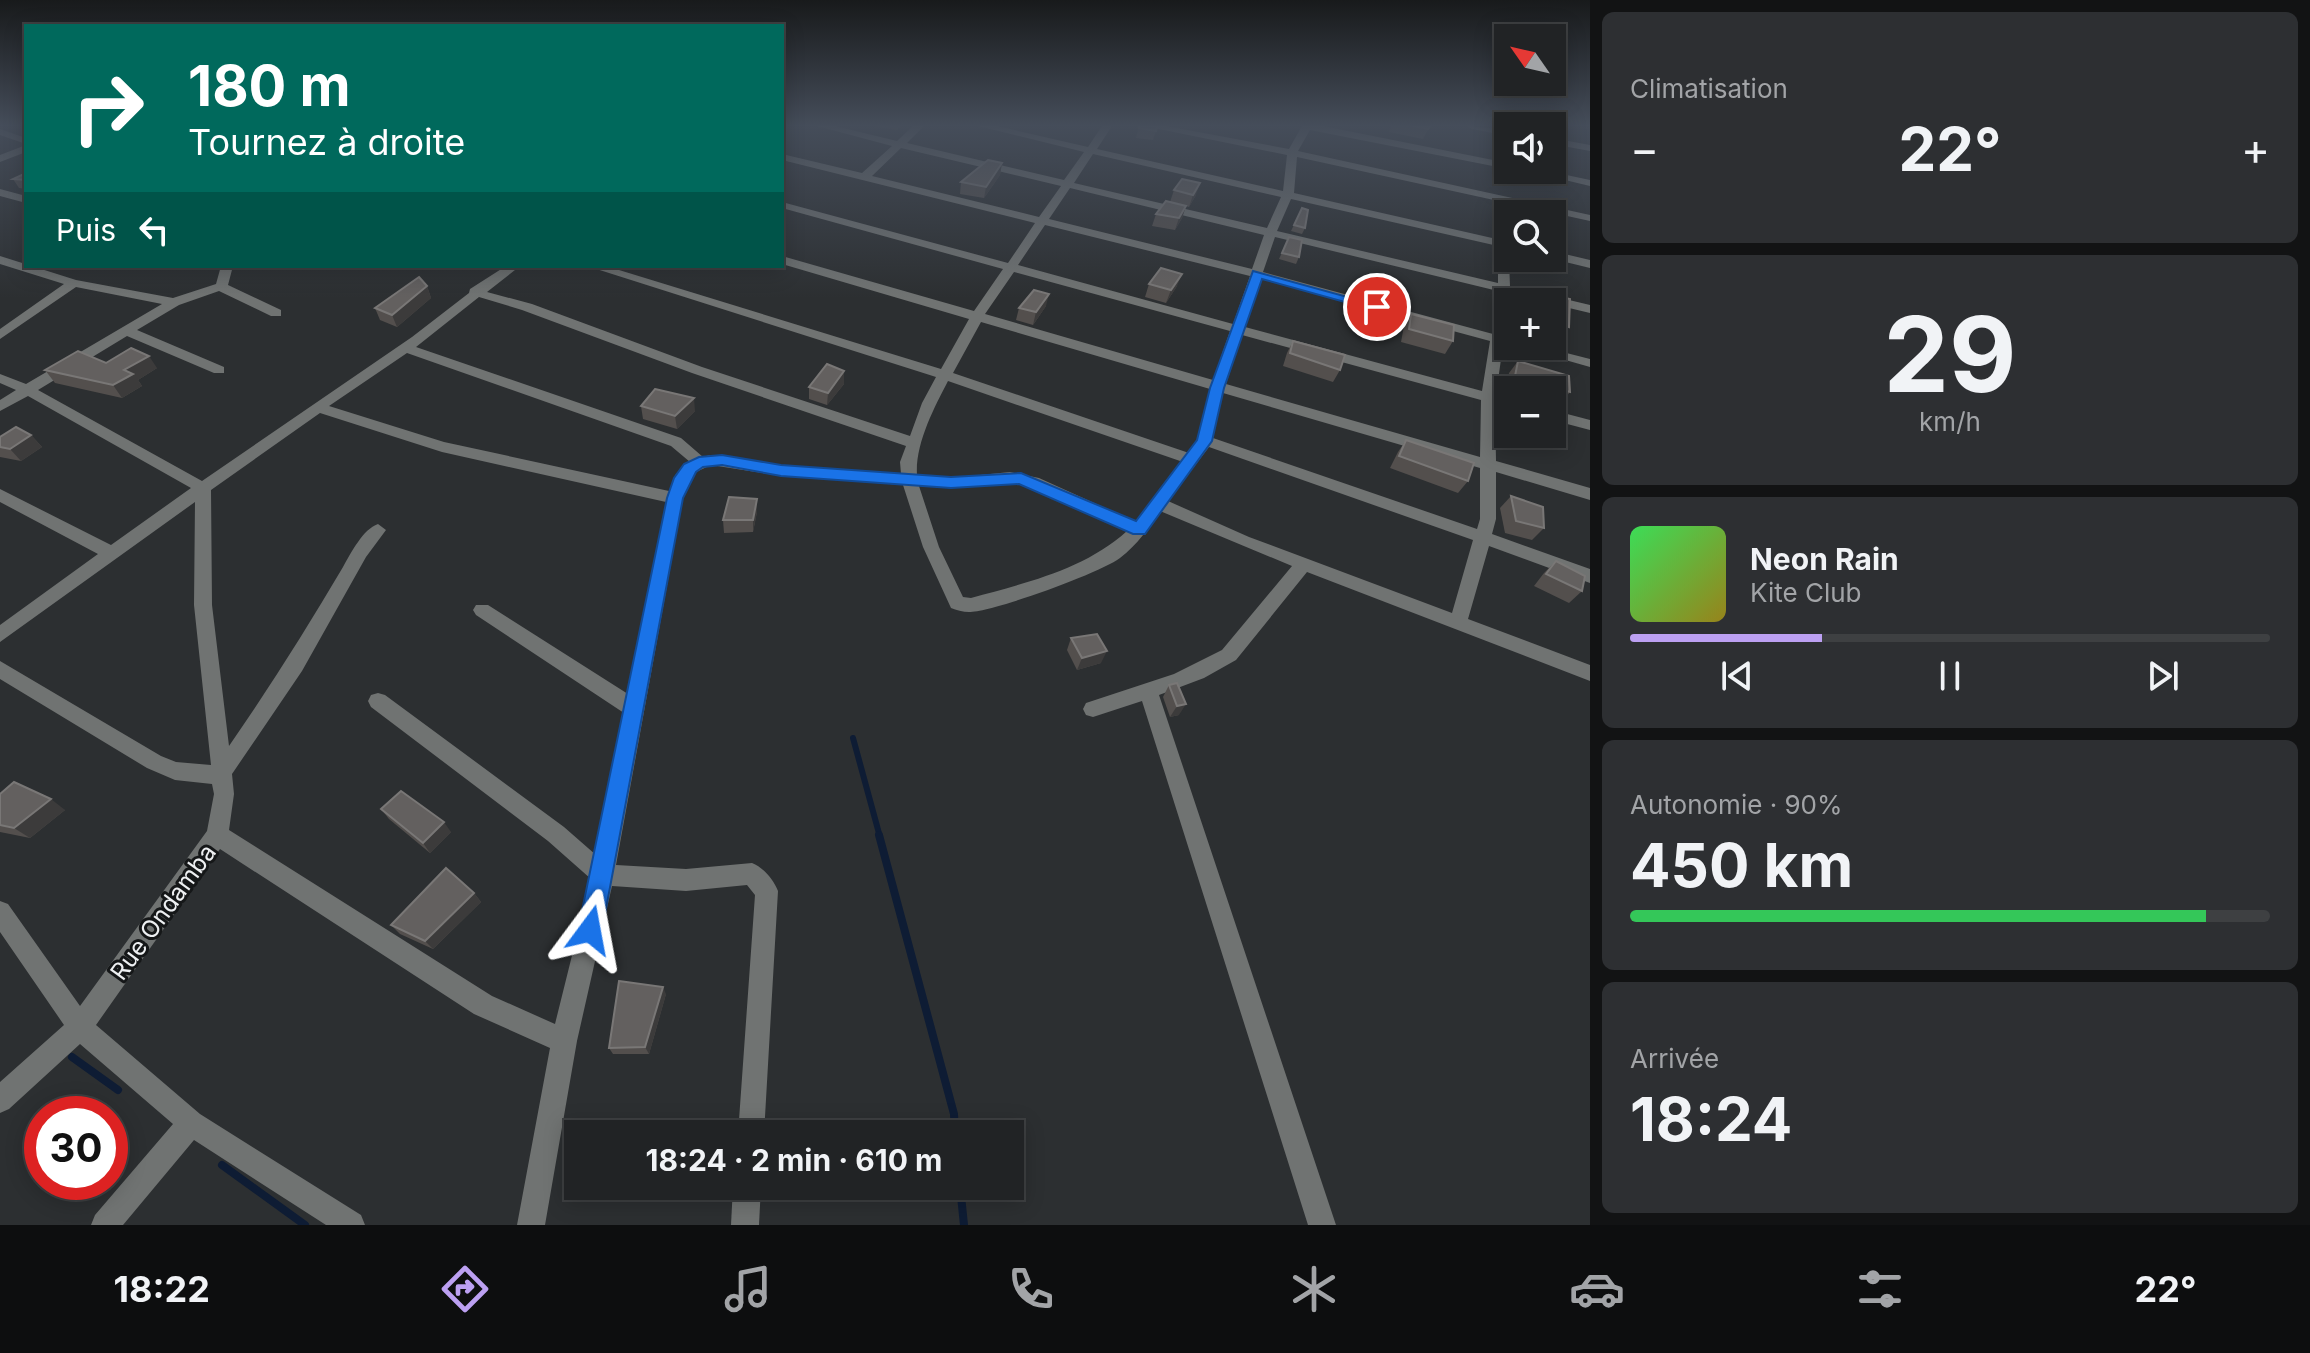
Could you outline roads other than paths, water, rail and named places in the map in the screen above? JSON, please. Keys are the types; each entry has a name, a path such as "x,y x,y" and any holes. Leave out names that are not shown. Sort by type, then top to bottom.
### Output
{"street":[{"path":"884,183 1257,274 1494,339"},
{"path":"1065,183 1504,288 1505,272"},
{"path":"1239,183 1494,240"},
{"path":"1069,184 978,315 929,403 908,462 909,479 931,547 957,603 971,605 1069,576 1112,555 1139,530 1205,441 1217,388 1271,232 1288,194 1289,183"},
{"path":"1510,184 1590,218"},
{"path":"3,195 24,200"},
{"path":"784,206 1494,400"},
{"path":"1566,258 1590,264"},
{"path":"0,260 24,267"},
{"path":"784,261 1590,494"},
{"path":"26,268 74,283 174,302"},
{"path":"221,287 226,268"},
{"path":"0,635 316,407 406,348 474,292 511,268"},
{"path":"599,268 945,375 1193,460"},
{"path":"0,335 74,283"},
{"path":"0,406 174,302 204,290 221,287 276,313"},
{"path":"474,292 527,307 697,370 914,443"},
{"path":"1566,303 1590,309"},
{"path":"128,331 219,370"},
{"path":"406,348 676,442 699,462"},
{"path":"1566,357 1590,363"},
{"path":"1458,623 1488,519 1488,398 1498,360"},
{"path":"0,378 28,390 203,488"},
{"path":"316,407 442,447 675,498"},
{"path":"1566,419 1590,425"},
{"path":"1205,441 1590,576"},
{"path":"531,1225 564,1041 603,875 633,708 675,498 682,478 699,462 722,460 781,471 951,483 1021,478 1139,530"},
{"name":"Rue Ondamba","path":"0,1100 80,1027 217,835 224,794 203,605 203,488"},
{"path":"0,495 111,553"},
{"path":"1157,503 1304,564 1590,673"},
{"path":"0,669 154,762 175,771 220,775 295,666 360,553 378,530"},
{"path":"1093,709 1216,664 1229,655 1304,564"},
{"path":"482,610 633,708"},
{"path":"1148,690 1322,1225"},
{"path":"378,701 556,834 603,875 686,880 752,874 762,882 767,891 752,1120"},
{"path":"217,835 483,1005 564,1041"},
{"path":"0,912 80,1027 191,1123 351,1225"},
{"path":"105,1225 191,1123"},
{"path":"745,1225 746,1200"}],"waterway":[{"path":"853,738 880,837"},
{"path":"879,835 954,1120"},
{"path":"72,1057 118,1090"},
{"path":"222,1165 305,1225"},
{"path":"961,1200 964,1225"}]}
